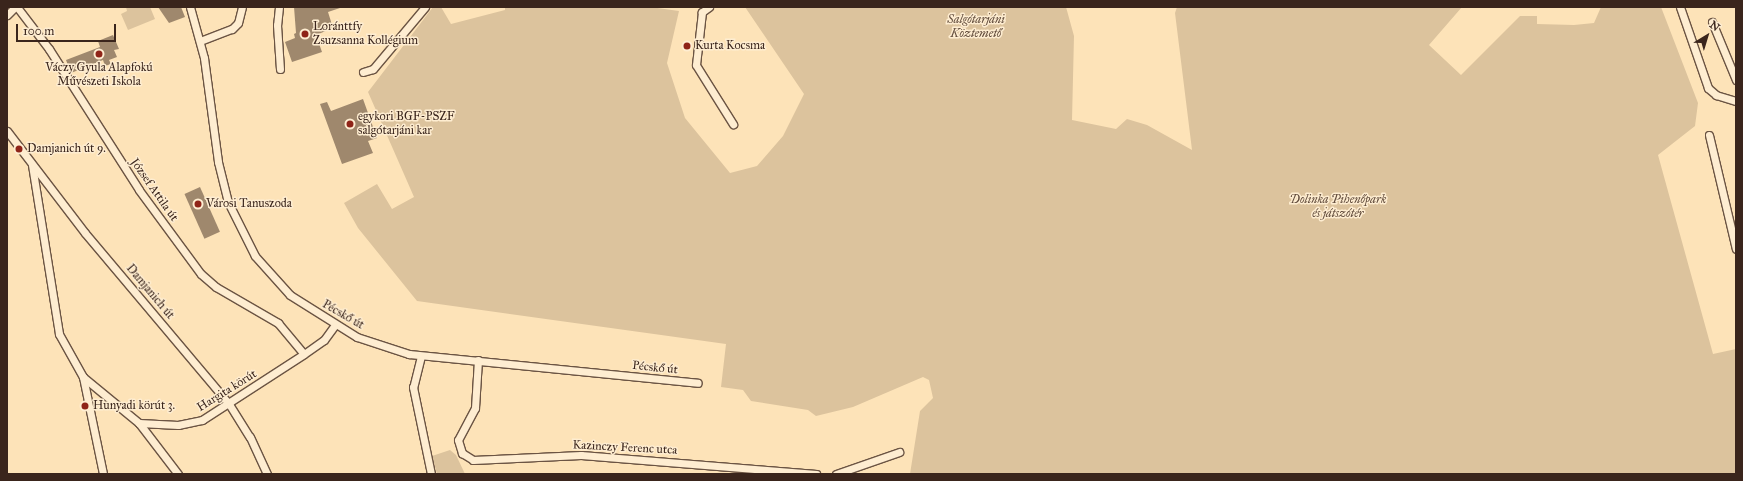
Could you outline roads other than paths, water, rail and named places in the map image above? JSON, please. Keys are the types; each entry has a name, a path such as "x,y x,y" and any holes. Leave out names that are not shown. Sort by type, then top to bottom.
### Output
{"street":[{"path":"7,15 16,7"},
{"name":"József Attila út","path":"16,7 49,49 139,190 202,274 216,287 278,323 304,354"},
{"name":"Pécskő út","path":"190,7 200,41 218,162 233,217 247,244 272,278 290,295 335,325 369,342 421,356 478,360 698,383"},
{"path":"200,41 232,29 238,22 242,7"},
{"path":"279,7 277,25 280,69"},
{"path":"363,72 373,68 425,7"},
{"path":"709,7 702,12 696,65 733,124"},
{"path":"1680,7 1708,88 1716,96 1736,101"},
{"path":"1712,22 1736,80"},
{"name":"Damjanich út","path":"7,131 32,165 229,404 247,430 267,474"},
{"path":"1709,135 1736,249"},
{"path":"32,165 56,324 65,349 83,377 139,423 178,474"},
{"name":"Hargita körút","path":"139,423 188,424 202,420 229,404 324,340 335,325"},
{"path":"421,356 413,387 431,474"},
{"name":"Kazinczy Ferenc utca","path":"478,360 475,408 458,440 462,453 473,460 581,455 816,474"},
{"path":"83,377 102,474"},
{"path":"836,474 898,452"}],"place":[{"name":"Loránttfy Zsuzsanna Kollégium","path":"305,34"},
{"name":"Kurta Kocsma","path":"687,46"},
{"name":"Váczy Gyula Alapfokú Művészeti Iskola","path":"99,54"},
{"name":"egykori BGF-PSZF salgótarjáni kar","path":"350,124"},
{"name":"Damjanich út 9.","path":"19,149"},
{"name":"Városi Tanuszoda","path":"198,204"},
{"name":"Hunyadi körút 3.","path":"85,406"}],"park label":[{"name":"Salgótarjáni Köztemető","path":"976,27"},
{"name":"Dolinka Pihenőpark és játszótér","path":"1338,207"}]}
